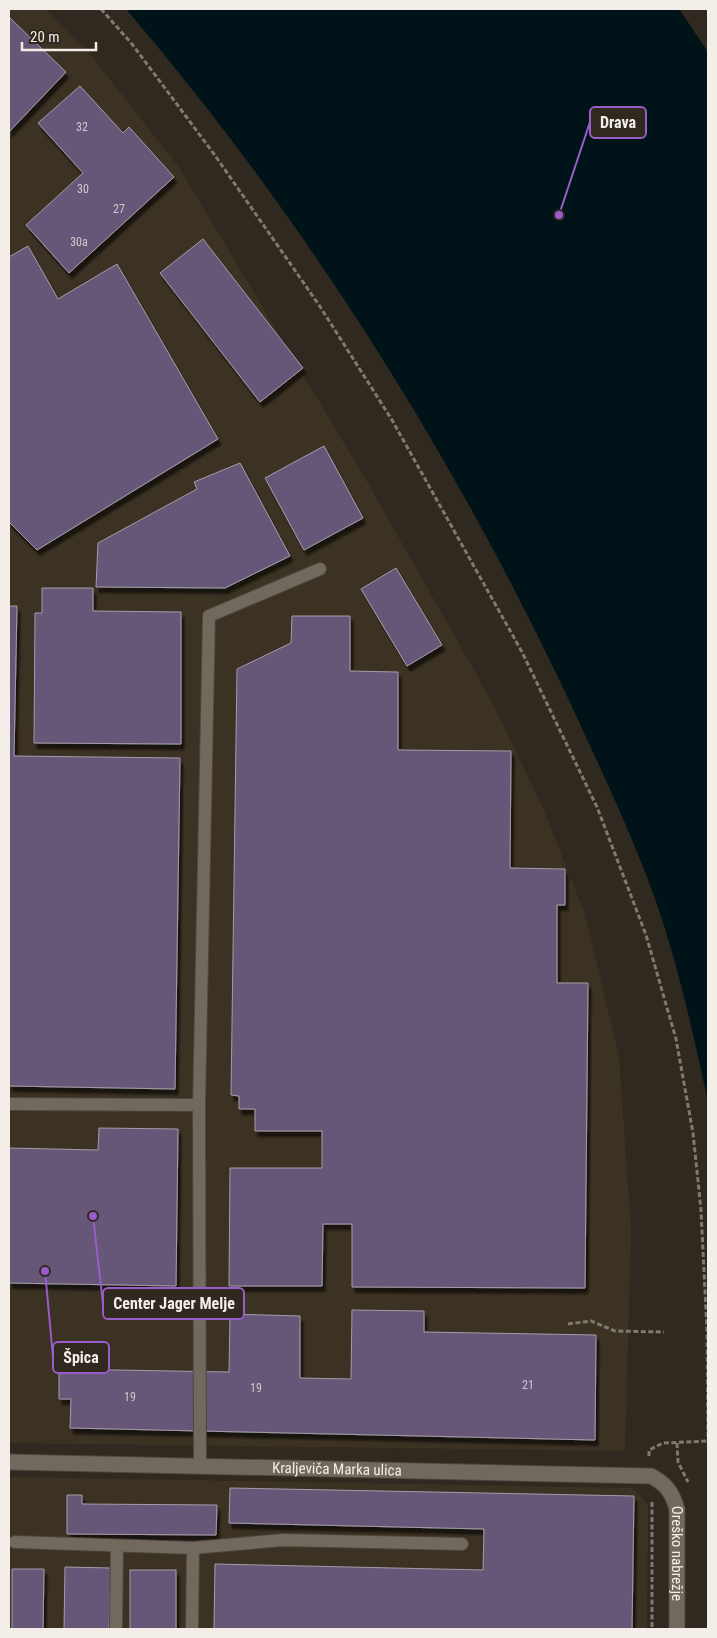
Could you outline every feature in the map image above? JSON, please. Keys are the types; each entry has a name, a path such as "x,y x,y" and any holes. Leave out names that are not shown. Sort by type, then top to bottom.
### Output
{"street":[{"name":"Kraljeviča Marka ulica","path":"9,1462 657,1479"},
{"name":"Oreško nabrežje","path":"657,1479 673,1494 677,1509 676,1629"}],"lane":[{"path":"200,1466 199,1105 209,616 320,569"},
{"path":"9,1104 199,1105"},
{"path":"15,1542 193,1548 282,1540 462,1544"},
{"path":"116,1629 117,1546"},
{"path":"192,1629 193,1548"}],"path":[{"path":"101,9 132,44 214,154 319,305 392,420 522,652 597,807 646,934 676,1039 693,1134 701,1210 706,1303 708,1440 663,1444 649,1450 657,1479 652,1629"},
{"path":"568,1324 591,1321 615,1331 664,1332"}],"shaded area":[{"path":"9,9 45,9 93,58 178,166 369,485 492,702 542,806 585,914 619,1057 631,1229 625,1451 9,1443"},
{"path":"126,9 679,9 708,52 708,1102 675,964 652,890 617,805 566,694 521,603 473,513 422,424 312,252 253,168"},
{"path":"9,1477 633,1488 648,1505 647,1629 9,1629"}],"building":[{"path":"9,17 66,72 9,132"},
{"path":"80,86 123,133 129,127 174,177 69,273 26,225 83,173 38,123"},
{"path":"203,239 303,368 260,402 160,273"},
{"path":"28,246 58,299 117,264 218,439 37,550 9,522 9,257"},
{"path":"324,446 363,518 304,550 265,478"},
{"path":"240,463 290,556 225,588 96,587 98,543 197,489 194,482"},
{"path":"396,568 442,645 407,666 361,589"},
{"path":"42,588 93,588 93,611 181,612 181,744 34,743 35,613 42,613"},
{"path":"9,606 17,606 14,756 180,758 175,1089 9,1086"},
{"path":"292,616 350,616 350,671 398,672 398,750 511,751 510,868 565,869 565,905 557,905 557,983 588,983 585,1288 352,1287 352,1224 323,1224 322,1286 229,1286 230,1168 322,1168 322,1131 255,1131 255,1109 239,1109 239,1096 231,1095 237,669 291,643"},
{"path":"99,1128 178,1129 176,1286 9,1283 9,1148 98,1150"},
{"path":"352,1310 424,1311 424,1332 596,1335 595,1440 70,1428 71,1399 59,1399 59,1369 229,1372 230,1314 300,1316 300,1378 351,1379"},
{"path":"230,1488 634,1496 632,1629 214,1629 215,1564 483,1570 484,1529 229,1523"},
{"path":"67,1495 82,1495 82,1504 217,1505 216,1535 67,1534"},
{"path":"65,1567 111,1568 109,1629 64,1629"},
{"path":"12,1569 44,1569 43,1629 12,1629"},
{"path":"130,1570 176,1570 176,1629 130,1629"}],"place":[{"name":"Drava","path":"559,215"},
{"name":"Center Jager Melje","path":"93,1216"},
{"name":"Špica","path":"45,1271"}]}
